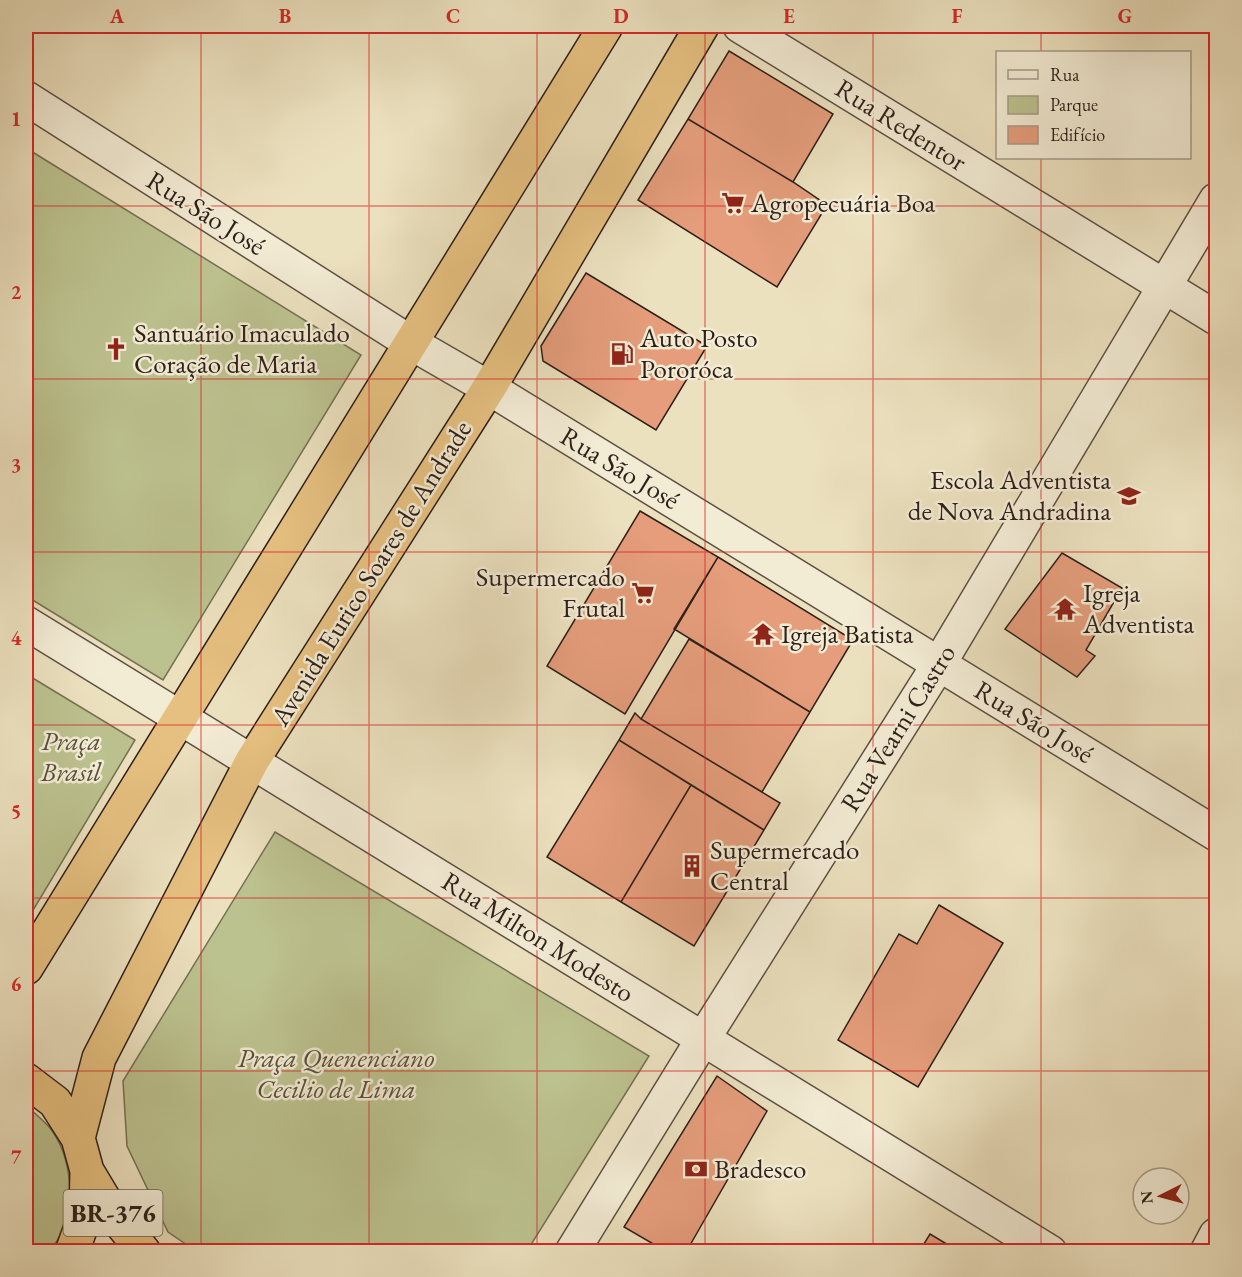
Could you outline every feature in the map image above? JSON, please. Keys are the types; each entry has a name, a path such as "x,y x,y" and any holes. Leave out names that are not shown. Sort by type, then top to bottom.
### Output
{"highway":[{"path":"26,968 606,26"},
{"name":"Avenida Eurico Soares de Andrade","path":"78,1138 99,1058 252,761 489,388 702,26"},
{"path":"26,1080 55,1102 78,1138 87,1171 86,1213 72,1251"},
{"name":"BR-376","path":"87,1171 111,1211 144,1251"}],"street":[{"name":"Rua Redentor","path":"740,26 1216,318"},
{"name":"Rua São José","path":"26,98 411,343 489,388 1216,834"},
{"name":"Rua Vearni Castro","path":"572,1251 939,664 1216,200"},
{"name":"Rua Milton Modesto","path":"26,623 1050,1251"},
{"path":"1207,1251 1216,1235"}],"green space":[{"path":"26,148 361,355 163,680 26,596"},
{"name":"Praça Brasil","path":"26,674 135,740 26,922"},
{"name":"Praça Quenenciano Cecilio de Lima","path":"275,832 649,1056 527,1251 196,1251 168,1232 127,1146 123,1081"},
{"path":"26,1105 50,1128 63,1152 67,1166 70,1195 68,1209 60,1236 49,1251 26,1251"}],"building":[{"path":"729,51 833,114 793,182 688,119"},
{"name":"Agropecuária Boa","path":"688,119 827,205 777,287 638,200"},
{"name":"Auto Posto Pororóca","path":"586,273 707,346 656,430 543,361 541,346"},
{"name":"Supermercado Frutal","path":"640,511 718,557 625,714 547,666"},
{"name":"Igreja Adventista","path":"1062,553 1122,588 1086,650 1095,656 1077,677 1005,629"},
{"name":"Igreja Batista","path":"718,557 853,640 810,712 674,629"},
{"path":"689,639 810,712 762,792 641,719"},
{"path":"635,713 641,719 780,803 764,830 619,740"},
{"path":"619,740 691,785 621,902 547,857"},
{"name":"Supermercado Central","path":"691,785 764,830 694,946 621,902"},
{"path":"939,905 1003,943 918,1087 838,1040 899,934 917,944"},
{"name":"Bradesco","path":"717,1076 767,1111 686,1252 667,1252 624,1227"},
{"path":"930,1234 960,1252 919,1252"}],"place":[{"name":"Agropecuária Boa","path":"733,203"},
{"name":"Santuário Imaculado Coração de Maria","path":"116,349"},
{"name":"Auto Posto Pororóca","path":"622,354"},
{"name":"Escola Adventista de Nova Andradina","path":"1129,496"},
{"name":"Supermercado Frutal","path":"643,593"},
{"name":"Igreja Adventista","path":"1065,609"},
{"name":"Igreja Batista","path":"763,634"},
{"name":"Supermercado Central","path":"692,866"},
{"name":"Bradesco","path":"696,1169"}]}
